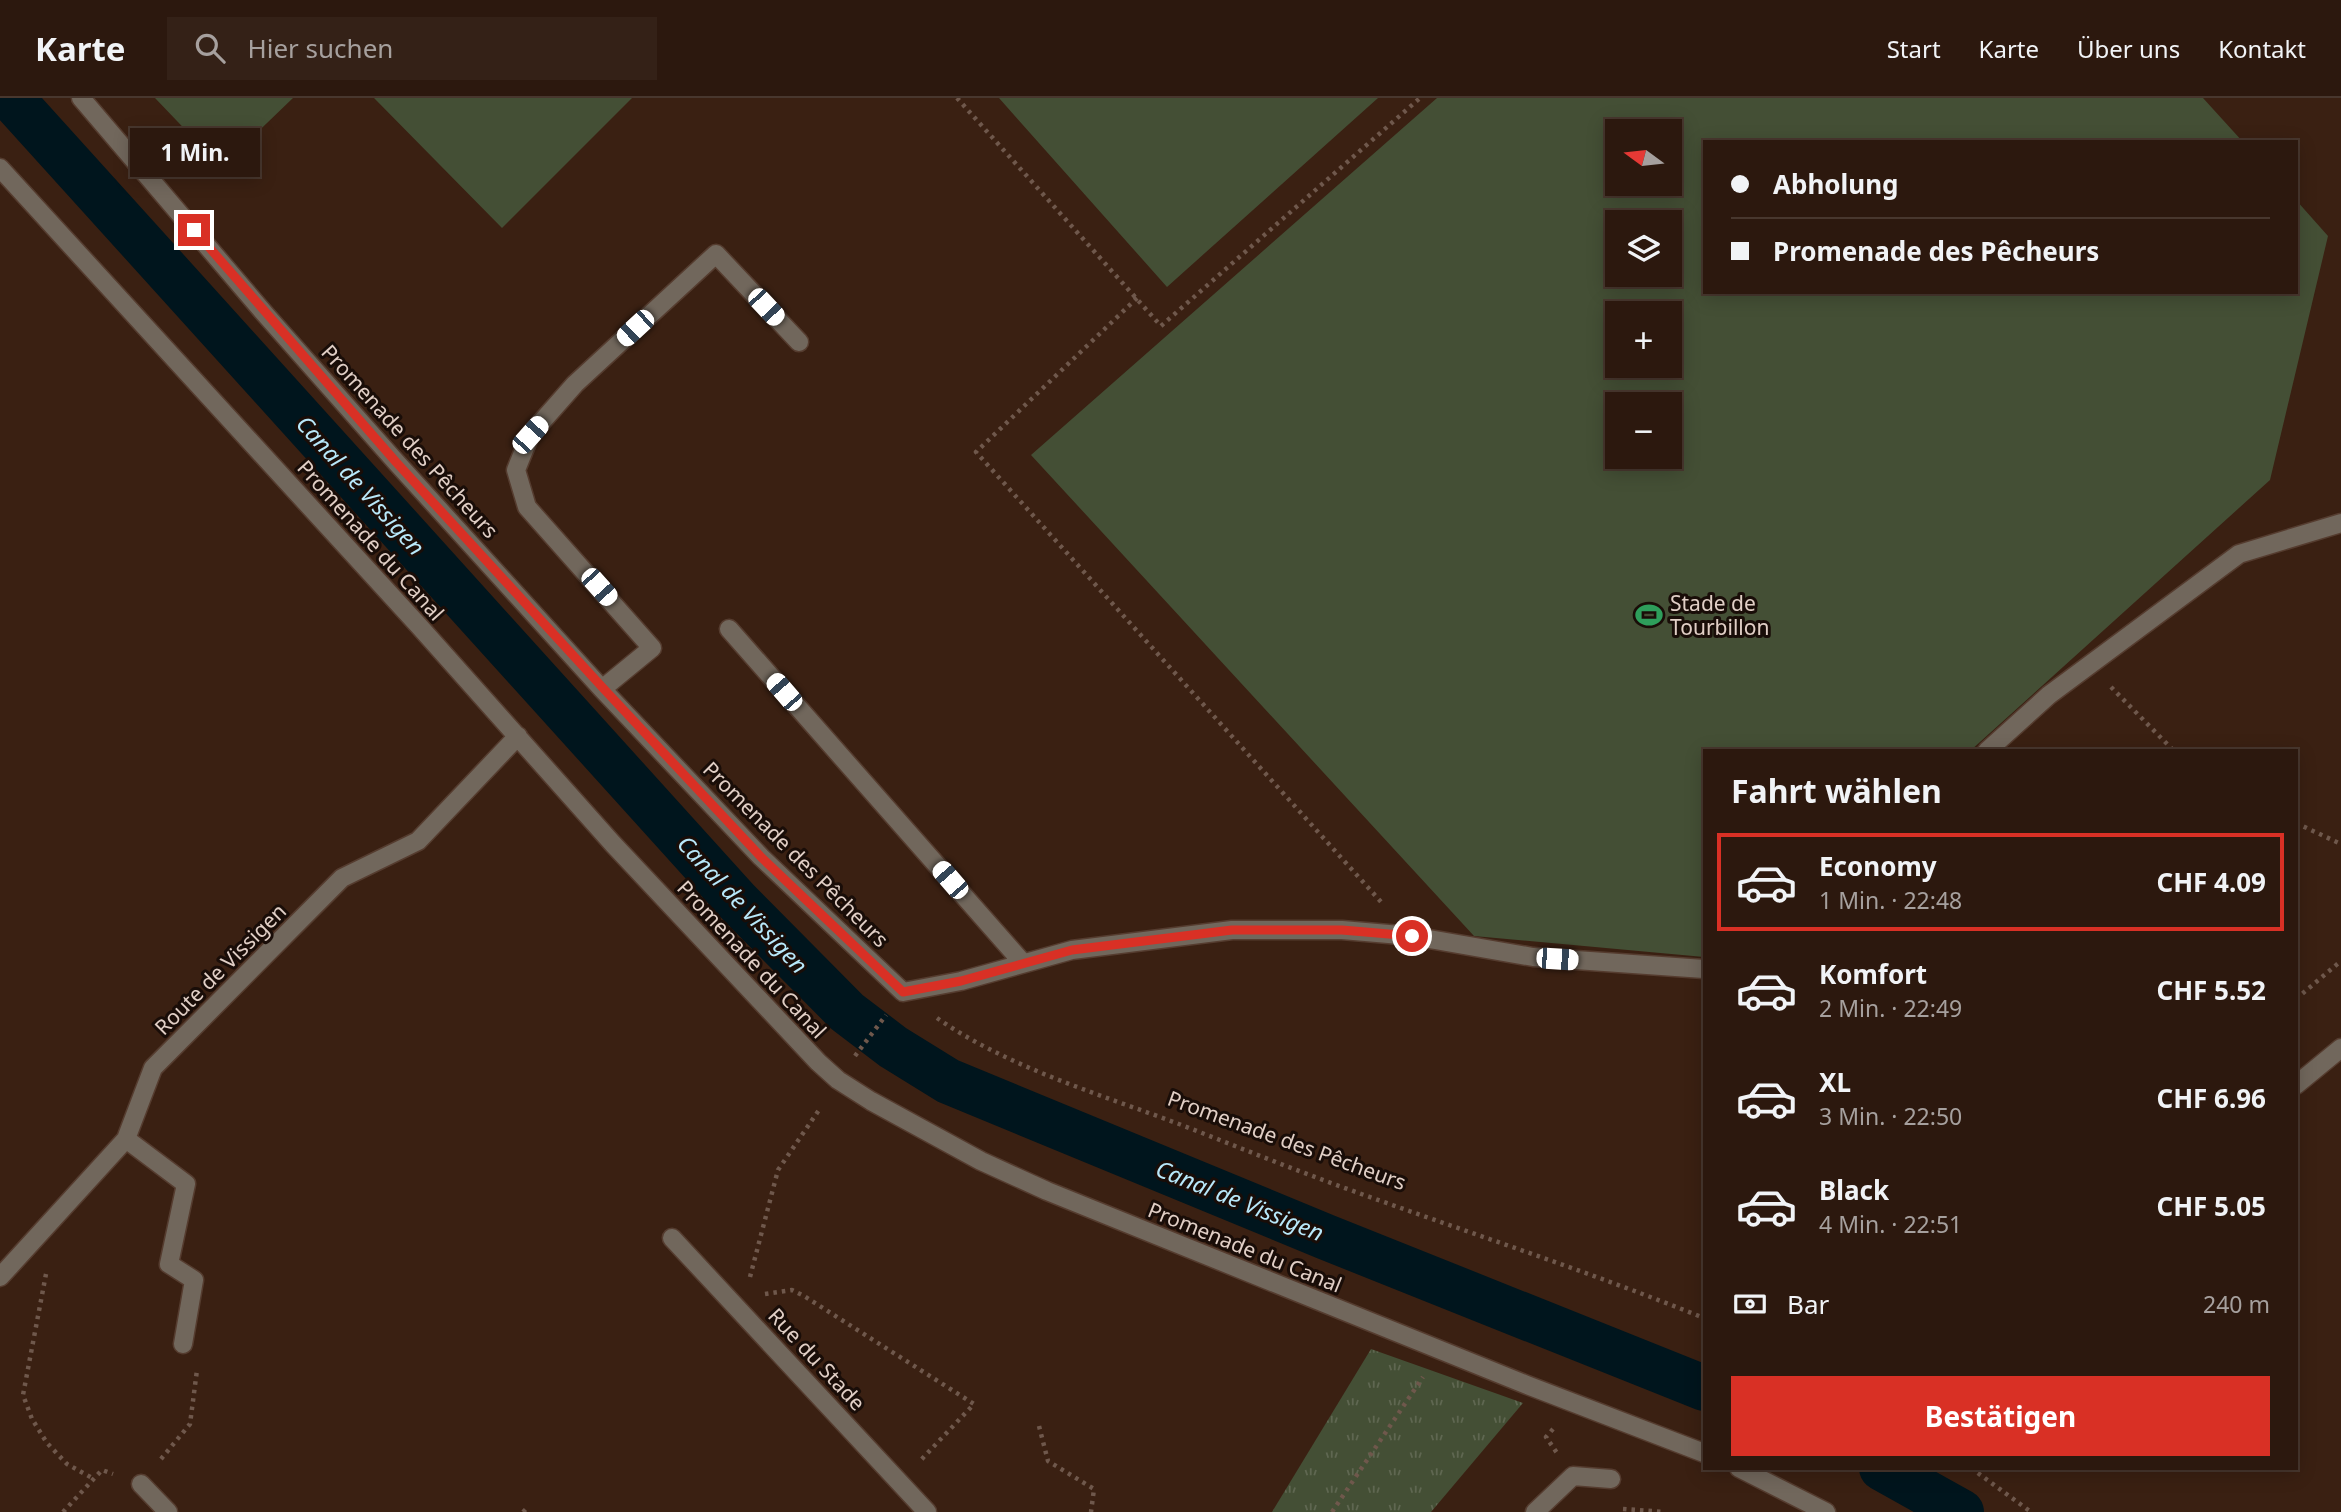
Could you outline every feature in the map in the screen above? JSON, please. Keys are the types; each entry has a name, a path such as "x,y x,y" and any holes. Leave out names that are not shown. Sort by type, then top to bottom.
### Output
{"street":[{"name":"Promenade des Pêcheurs","path":"81,98 265,314 603,688 761,857 903,992"},
{"name":"Promenade du Canal","path":"0,168 518,736 622,855 715,955 838,1080 887,1111 1013,1176 1441,1350 1703,1453"},
{"path":"603,688 652,648 527,508 516,470 530,435 575,384 716,254 799,342"},
{"path":"1989,749 2049,695 2239,554 2341,523"},
{"path":"729,629 1023,963"},
{"name":"Route de Vissigen","path":"0,1277 126,1139 153,1069 342,877 418,841 518,736"},
{"path":"903,992 961,981 1072,950 1232,930 1342,930 1412,936 1532,957 1703,969"},
{"path":"2298,1083 2341,1048"},
{"path":"126,1139 186,1184 169,1264 194,1280 183,1345"},
{"name":"Rue du Stade","path":"672,1238 737,1298 928,1512"},
{"path":"1743,1470 1826,1512"},
{"path":"1535,1512 1573,1476 1611,1479"},
{"path":"141,1484 168,1512"}],"path":[{"path":"957,98 1161,326 1420,98"},
{"path":"1136,298 976,452 1412,936"},
{"path":"2089,665 2172,749"},
{"path":"2298,824 2341,844"},
{"path":"2298,997 2341,961"},
{"name":"Promenade des Pêcheurs","path":"903,992 945,1024 1018,1062 1342,1187 1564,1264 1703,1318"},
{"path":"887,1013 778,1170 737,1298 792,1290 974,1404 900,1482"},
{"path":"48,1264 23,1395 32,1419 47,1443 67,1464 94,1479"},
{"path":"63,1512 102,1470 141,1484 190,1424 197,1383 197,1356 183,1345"},
{"path":"1332,1512 1441,1350"},
{"path":"1573,1476 1546,1437 1575,1403"},
{"path":"1039,1426 1048,1461 1094,1489 1091,1512"},
{"path":"1974,1470 2031,1512"}],"green space":[{"path":"155,98 293,98 221,167"},
{"path":"374,98 632,98 502,228"},
{"path":"999,98 1378,98 1167,287"},
{"name":"Stade de Tourbillon","path":"1437,98 2203,98 2241,140 1703,140 1703,294 2298,294 2298,202 2328,236 2270,480 1972,749 1703,749 1703,957 1474,936 1031,455"},
{"path":"1371,1349 1523,1403 1431,1512 1272,1512"}],"waterway":[{"name":"Canal de Vissigen","path":"11,98 737,901 847,1012 893,1047 948,1081 1326,1237 1703,1388"},
{"name":"Canal de Vissigen","path":"1886,1470 1961,1512"}],"place":[{"name":"Stade de Tourbillon","path":"1649,615"}],"route":[{"path":"194,230 396,462 603,688 761,857 903,992 961,981 1072,950 1232,930 1342,930 1412,936"}]}
